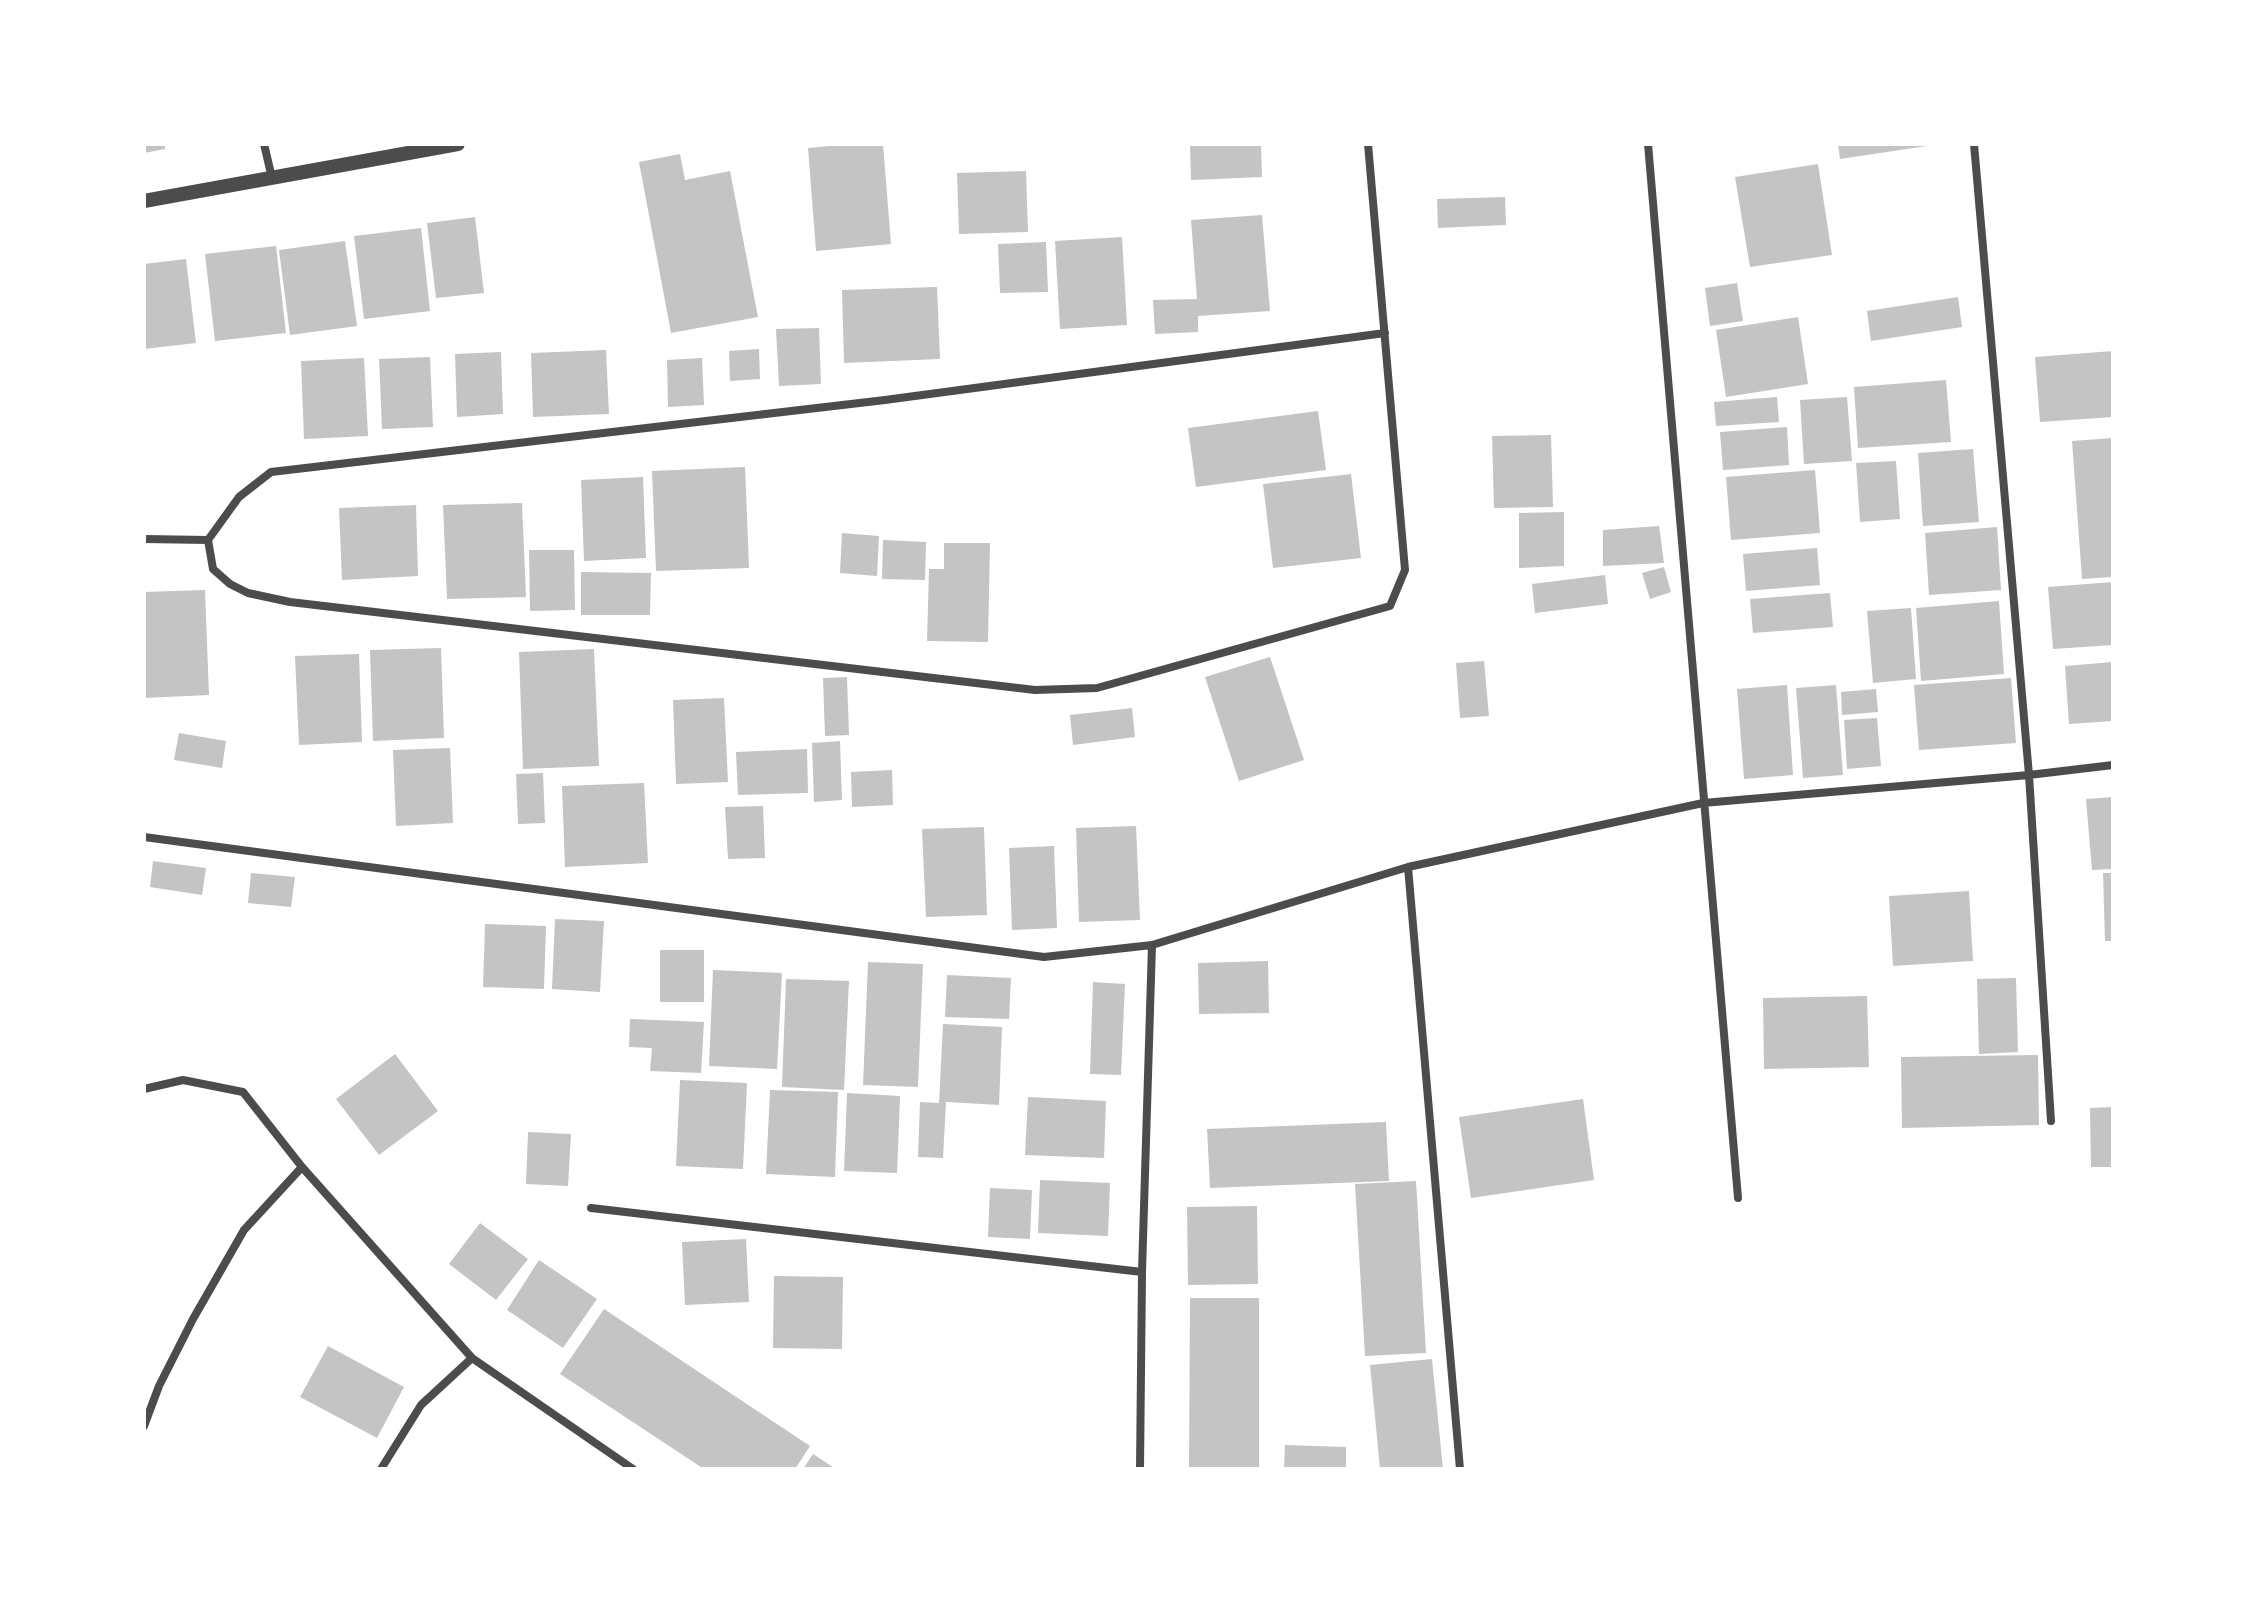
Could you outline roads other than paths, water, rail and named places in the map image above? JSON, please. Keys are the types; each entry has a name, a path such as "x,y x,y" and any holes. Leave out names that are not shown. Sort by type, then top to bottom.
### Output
{"street":[{"path":"264,144 272,178"},
{"path":"144,201 458,144"},
{"path":"1368,144 1385,333 1405,570 1390,606 1097,688 1035,690 290,602 248,593 230,584 213,569 208,540 239,497 271,472 885,400 1385,333"},
{"path":"1648,144 1738,1198"},
{"path":"1974,144 2029,775 2051,1121"},
{"path":"144,539 208,540"},
{"path":"144,837 1044,957 1152,945 1408,867 1703,803 2113,765"},
{"path":"1408,867 1460,1469"},
{"path":"1140,1469 1142,1272 1152,945"},
{"path":"144,1089 183,1080 243,1092 302,1167 472,1358 633,1469"},
{"path":"144,1426 159,1386 193,1319 244,1230 302,1167"},
{"path":"591,1208 1142,1272"},
{"path":"381,1469 421,1405 472,1358"}]}
